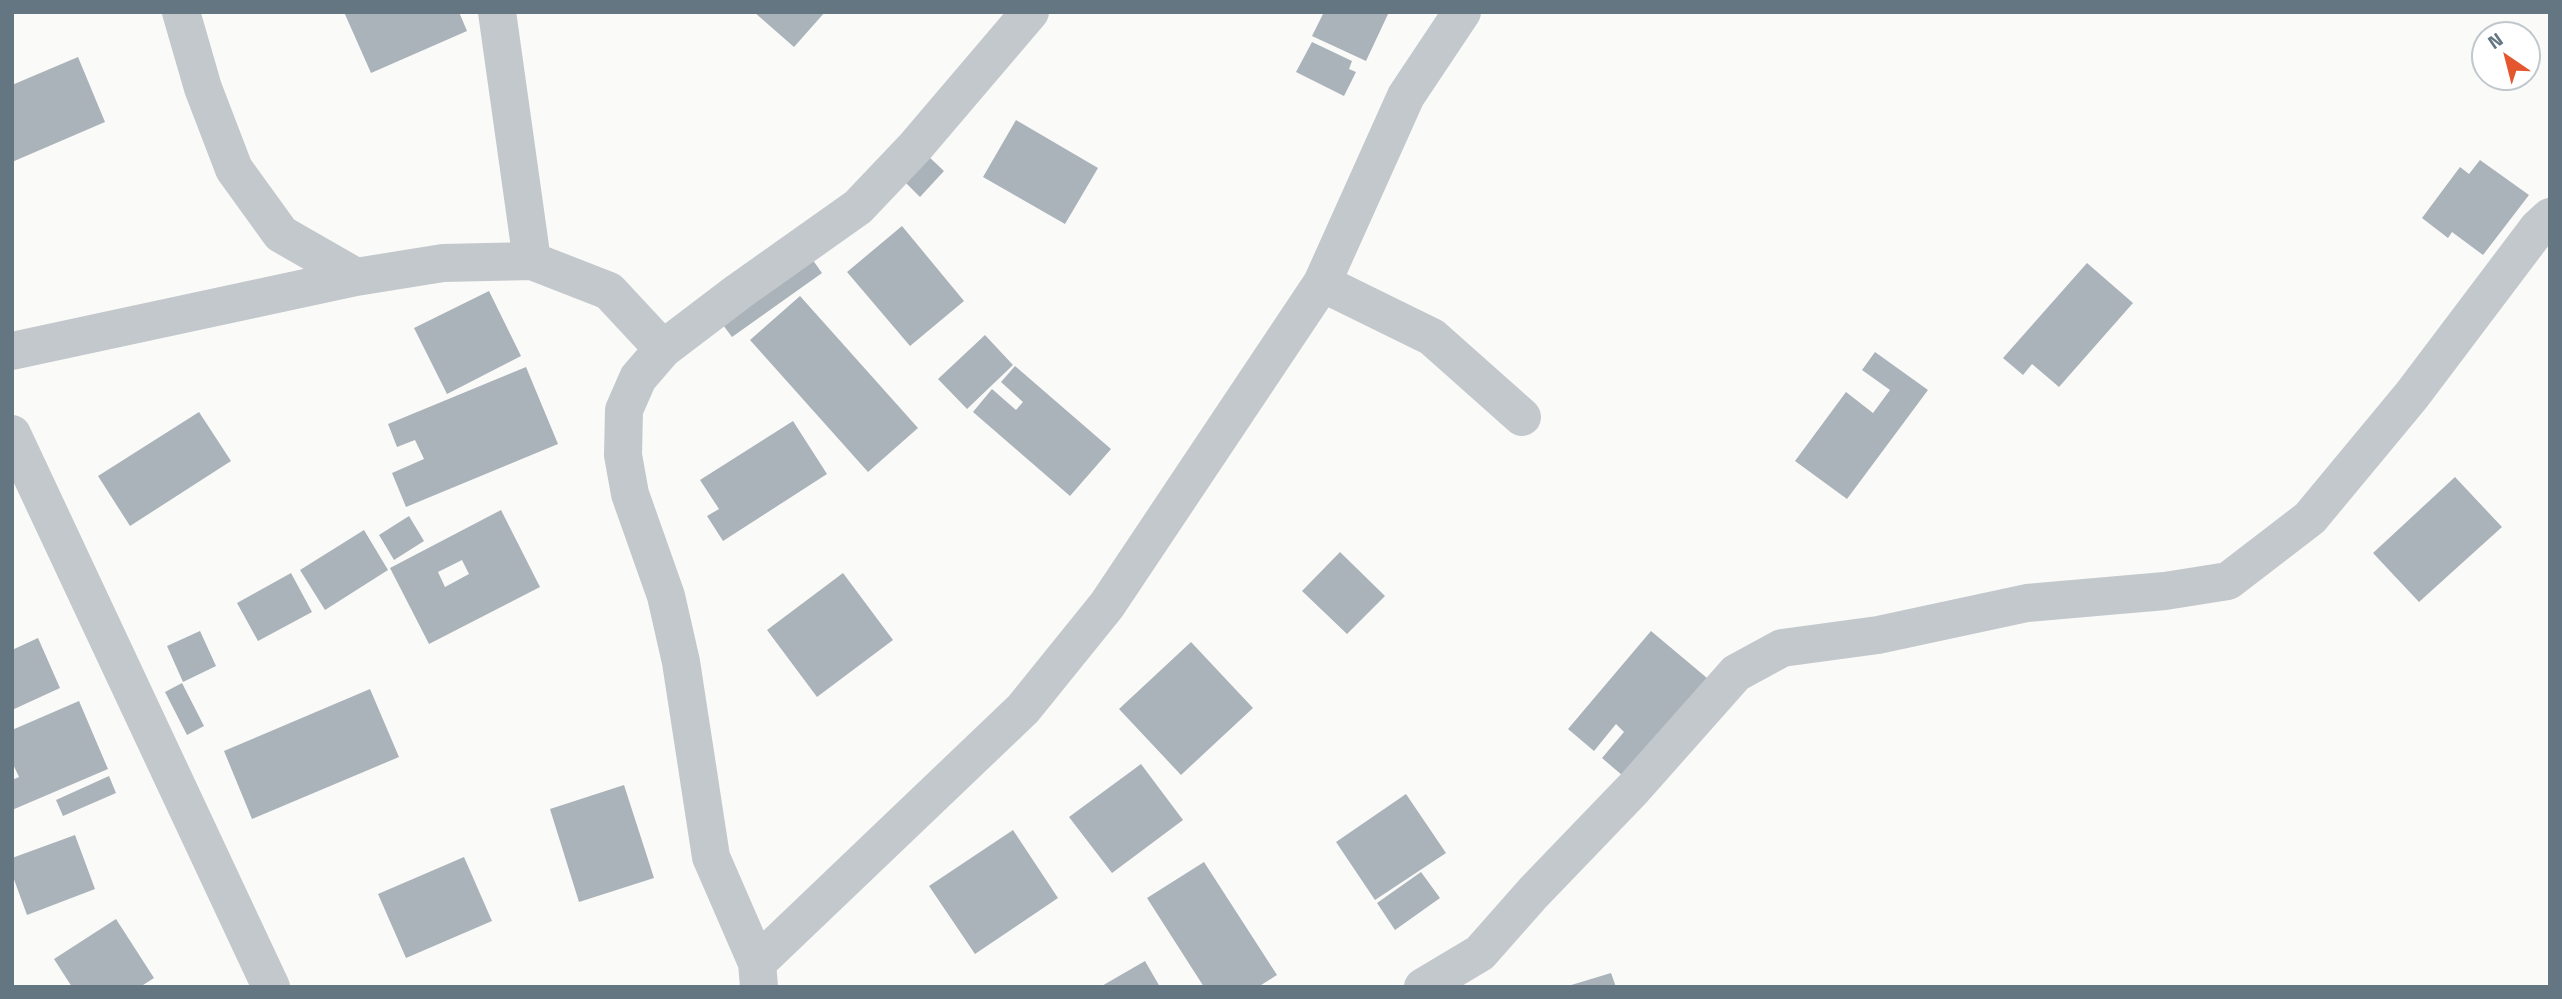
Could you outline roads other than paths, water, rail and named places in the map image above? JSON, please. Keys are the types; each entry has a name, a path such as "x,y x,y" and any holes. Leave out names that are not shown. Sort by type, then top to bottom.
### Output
{"street":[{"path":"181,12 203,88 234,169 281,234 356,277"},
{"path":"497,12 532,261"},
{"path":"1030,12 915,147 858,207 663,349 638,379 624,410 623,455 630,494 666,596 681,662 711,857 758,975 1023,709 1107,605 1322,283 1406,96 1462,12"},
{"path":"1423,987 1480,953 1533,892 1634,788 1736,673 1782,648 1878,635 2027,603 2165,591 2228,581 2310,518 2412,395 2538,228 2550,217"},
{"path":"12,351 257,296 356,277 443,262 532,261 609,291 663,349"},
{"path":"1322,283 1432,337 1522,416"},
{"path":"12,434 271,987"}]}
